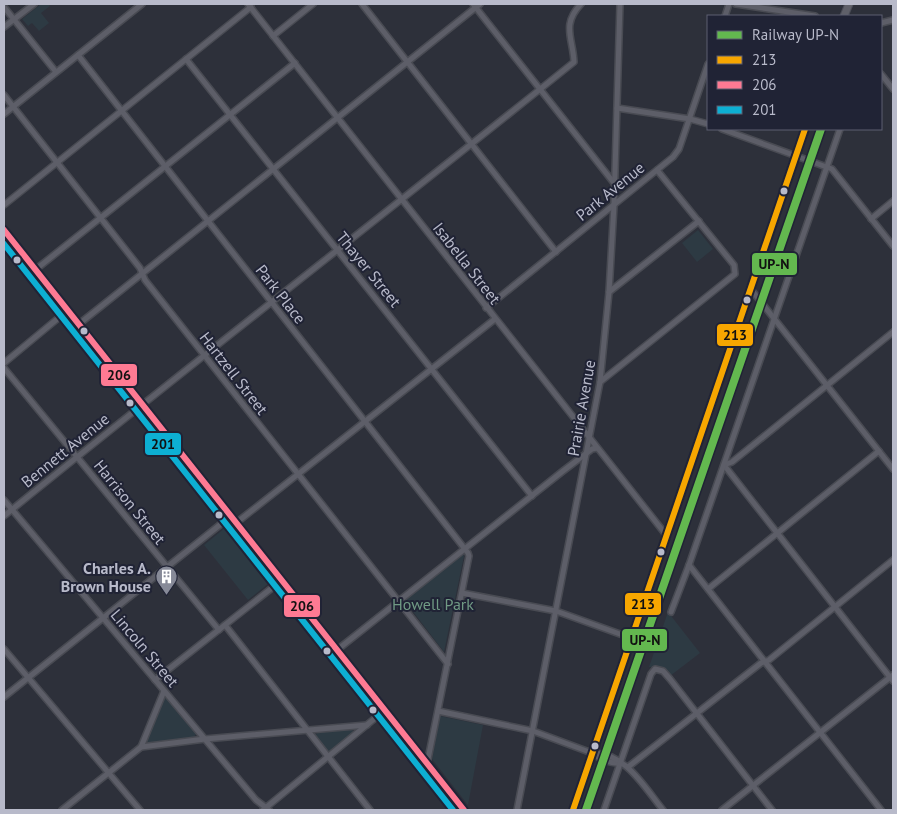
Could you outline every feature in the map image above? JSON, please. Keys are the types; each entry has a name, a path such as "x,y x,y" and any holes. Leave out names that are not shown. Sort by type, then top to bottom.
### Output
{"main road":[{"path":"573,810 805,130"},
{"path":"4,230 464,810"}],"street":[{"path":"4,28 34,4"},
{"path":"4,114 142,4"},
{"path":"273,36 313,4"},
{"path":"362,4 556,252"},
{"name":"Bennett Avenue","path":"4,516 142,404 272,303 574,62 569,38 569,25 572,14 581,4"},
{"name":"Prairie Avenue","path":"517,810 600,382 614,205 620,4"},
{"path":"736,4 808,15"},
{"path":"4,205 186,59 249,5"},
{"name":"Isabella Street","path":"249,5 495,320 667,536"},
{"path":"79,324 338,118 476,5 540,90 614,183"},
{"path":"4,7 56,72"},
{"name":"Park Place","path":"78,55 465,549"},
{"name":"Thayer Street","path":"186,59 532,496"},
{"path":"35,270 295,63"},
{"name":"Park Avenue","path":"486,308 676,153 690,119 707,67"},
{"path":"882,75 893,90"},
{"name":"Hartzell Street","path":"4,95 100,218 145,280 448,664"},
{"path":"617,108 690,119 707,124"},
{"path":"725,130 796,154 832,169 893,246"},
{"path":"671,612 690,566 840,130"},
{"path":"600,382 733,276 736,271 734,265 657,170"},
{"path":"872,219 893,201"},
{"path":"608,292 699,221"},
{"path":"750,288 892,466"},
{"path":"4,363 68,310"},
{"path":"236,523 495,320"},
{"path":"724,466 732,462 893,332"},
{"name":"Harrison Street","path":"4,368 219,630"},
{"path":"337,650 585,454 597,448"},
{"path":"708,589 879,451"},
{"path":"722,810 892,678 724,466"},
{"name":"Lincoln Street","path":"4,500 256,800 266,809"},
{"path":"4,697 231,516"},
{"path":"428,764 469,556 465,549"},
{"path":"628,767 767,661 893,560"},
{"path":"690,566 767,661 881,810"},
{"path":"155,680 282,580"},
{"path":"462,593 556,611 631,638"},
{"path":"225,625 370,810"},
{"path":"4,649 140,810"},
{"path":"604,810 651,674 655,669 663,671 772,810"},
{"path":"62,810 141,747 164,691"},
{"path":"266,809 385,710"},
{"path":"438,711 533,731 592,753 599,753 616,759 628,767 662,810"},
{"path":"141,747 205,739 366,725"}],"green space":[{"path":"41,4 48,4 50,6 41,13 49,23 39,31 32,23 28,26 22,19"},
{"path":"698,230 713,249 697,262 682,243"},
{"path":"231,523 274,579 248,600 204,545"},
{"name":"Howell Park","path":"463,554 464,556 444,652 404,600"},
{"path":"668,612 700,653 670,676 663,668 649,667"},
{"path":"164,698 167,699 195,731 194,737 146,743"},
{"path":"440,716 483,725 468,805 432,759"},
{"path":"350,728 354,733 329,753 315,735 319,732"}],"rail line":[{"name":"UP-N","path":"586,810 821,130"}],"transit line":[{"name":"213","path":"573,810 805,130"},
{"name":"206","path":"4,230 464,810"},
{"name":"201","path":"4,244 453,810"}],"place":[{"name":"Charles A. Brown House","path":"167,596"}]}
